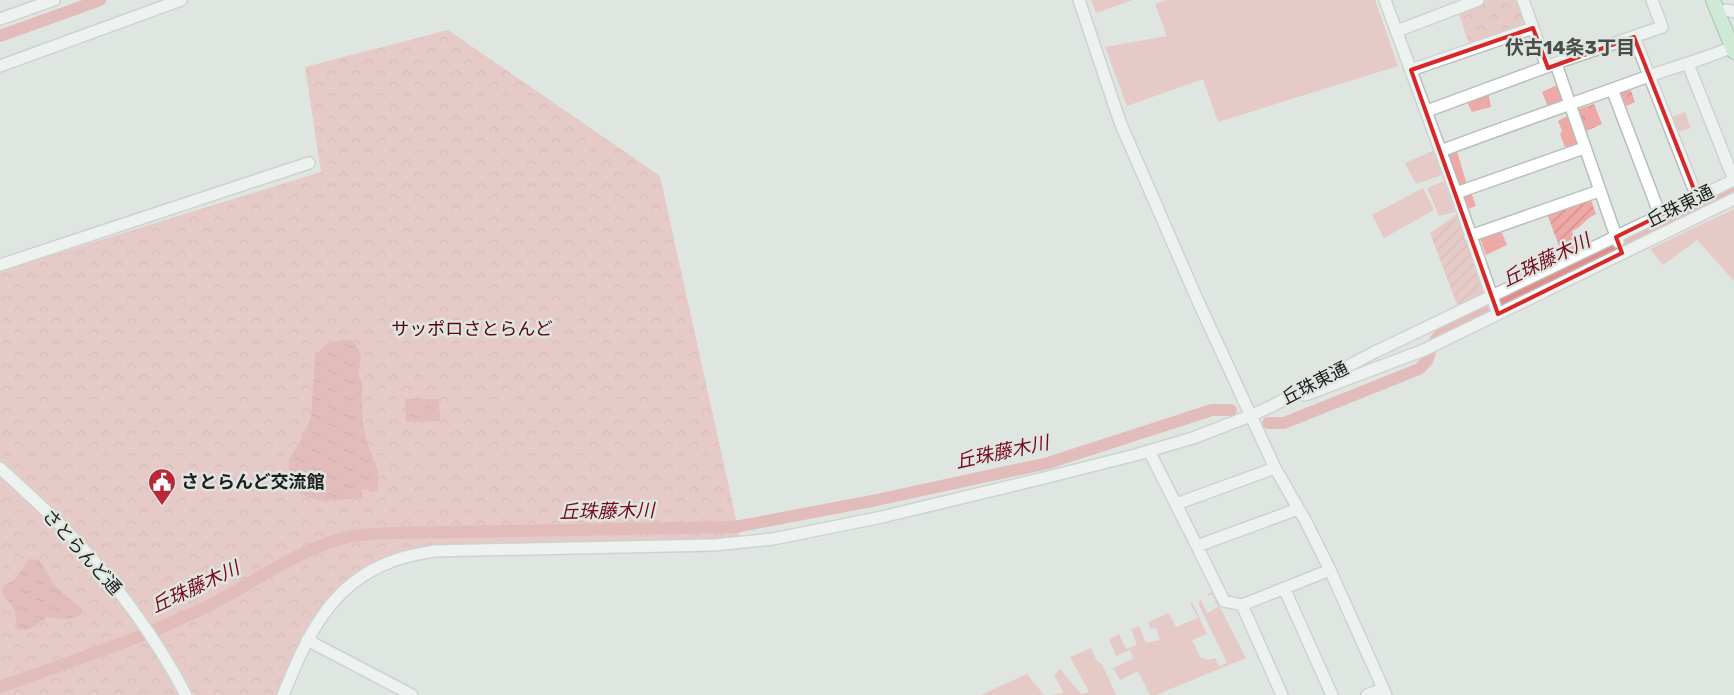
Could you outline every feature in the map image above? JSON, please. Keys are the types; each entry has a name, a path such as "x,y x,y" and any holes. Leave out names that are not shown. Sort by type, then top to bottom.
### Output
{"main road":[{"path":"1723,7 1734,27"},
{"path":"1723,7 1733,50"}],"street":[{"path":"0,19 54,0"},
{"path":"0,66 181,0"},
{"path":"1079,0 1120,122 1197,299 1274,468 1330,570 1385,692 1367,695"},
{"path":"1385,0 1427,111 1498,314"},
{"path":"1397,31 1478,0"},
{"path":"1523,0 1533,28 1569,104 1622,253"},
{"path":"1427,111 1662,27 1652,0"},
{"path":"1411,70 1533,28"},
{"path":"1634,37 1698,197"},
{"path":"1441,151 1650,75 1733,50"},
{"path":"1688,64 1734,180"},
{"path":"1612,89 1660,215"},
{"path":"1456,193 1584,148"},
{"path":"0,265 310,163"},
{"name":"丘珠東通","path":"1272,406 1338,371 1491,296 1734,180"},
{"path":"1470,236 1599,191"},
{"name":"丘珠東通","path":"1272,406 1424,350 1734,199"},
{"path":"283,695 307,640 318,620 335,599 352,583 389,562 434,552 714,545 763,540 892,514 1149,451 1194,438 1272,406"},
{"path":"1149,451 1224,601 1242,605 1330,570"},
{"name":"さとらんど通","path":"0,468 77,542 111,581 142,622 186,695"},
{"path":"1176,504 1274,468"},
{"path":"1196,546 1298,509"},
{"path":"1284,588 1332,695"},
{"path":"1242,605 1282,695"},
{"path":"307,640 412,695"}],"highlighted area":[{"path":"1533,28 1548,68 1634,37 1697,197 1616,237 1622,253 1498,314 1411,70"}],"green space":[{"path":"1091,0 1133,0 1096,13"},
{"path":"1166,0 1375,0 1398,66 1218,122 1203,79 1127,106 1105,47 1167,36 1155,4"},
{"path":"1487,0 1517,0 1525,22 1523,25 1469,44 1458,11"},
{"name":"サッポロさとらんど","path":"448,30 660,176 740,537 737,539 442,546 351,578 332,595 312,619 278,695 0,695 0,271 321,172 305,67"},
{"path":"1557,85 1563,104 1549,109 1542,92"},
{"path":"1630,88 1635,102 1624,107 1617,92"},
{"path":"1488,92 1491,107 1472,112 1466,100"},
{"path":"1594,104 1602,124 1584,132 1576,110"},
{"path":"1685,112 1691,128 1676,132 1669,118"},
{"path":"1569,115 1578,143 1566,150 1560,134 1562,131 1558,121"},
{"path":"1456,148 1467,185 1457,187 1445,153"},
{"path":"1435,150 1442,175 1416,184 1405,163"},
{"path":"1444,181 1455,212 1439,216 1427,188"},
{"path":"1423,188 1434,210 1384,238 1372,215"},
{"path":"1471,192 1476,206 1465,210 1460,196"},
{"path":"1591,200 1596,214 1572,231 1578,249 1563,256 1547,214"},
{"path":"1734,209 1734,281 1697,240 1663,265 1650,249"},
{"path":"1456,215 1487,295 1458,307 1430,233"},
{"path":"1500,228 1507,245 1486,255 1479,236"},
{"path":"1212,592 1246,658 1156,695 1150,695 1138,671 1120,680 1113,668 1133,659 1130,650 1116,656 1109,639 1119,634 1126,649 1137,645 1131,629 1139,626 1146,643 1160,640 1156,628 1151,629 1148,622 1169,613 1176,627 1198,618 1190,603 1192,602 1207,634 1192,640 1200,657 1208,660 1215,658 1219,666 1227,663 1199,605 1200,598 1207,613 1218,607 1212,594 1208,596"},
{"path":"1091,648 1097,661 1102,664 1116,695 1051,695 1064,693 1054,675 1060,669 1081,694 1089,692 1070,657"},
{"path":"1027,674 1044,695 981,695"}],"water":[{"path":"343,340 351,340 360,352 361,360 358,375 362,382 364,428 377,468 377,491 371,492 366,488 362,490 362,498 324,501 309,498 298,492 291,482 289,459 299,444 311,418 315,358 326,345"},
{"path":"405,399 439,399 440,421 406,422"},
{"path":"29,559 39,560 55,586 82,609 82,614 70,619 47,617 29,629 16,628 14,610 10,602 3,595 2,589 6,584 15,580"}],"waterway":[{"path":"0,36 100,0"},
{"name":"丘珠藤木川","path":"1626,243 1734,191"},
{"name":"丘珠藤木川","path":"1499,304 1610,250"},
{"name":"丘珠藤木川","path":"1436,339 1442,332 1487,309"},
{"name":"丘珠藤木川","path":"1268,423 1284,423 1419,369 1427,361 1430,352"},
{"name":"丘珠藤木川","path":"0,687 104,650 181,619 224,598 295,557 333,541 353,536 394,533 735,527 872,501 1048,463 1212,410 1231,410"}],"place":[{"name":"さとらんど交流館","path":"162,506"}],"district":[{"name":"伏古14条3丁目","path":"1570,47"}]}
